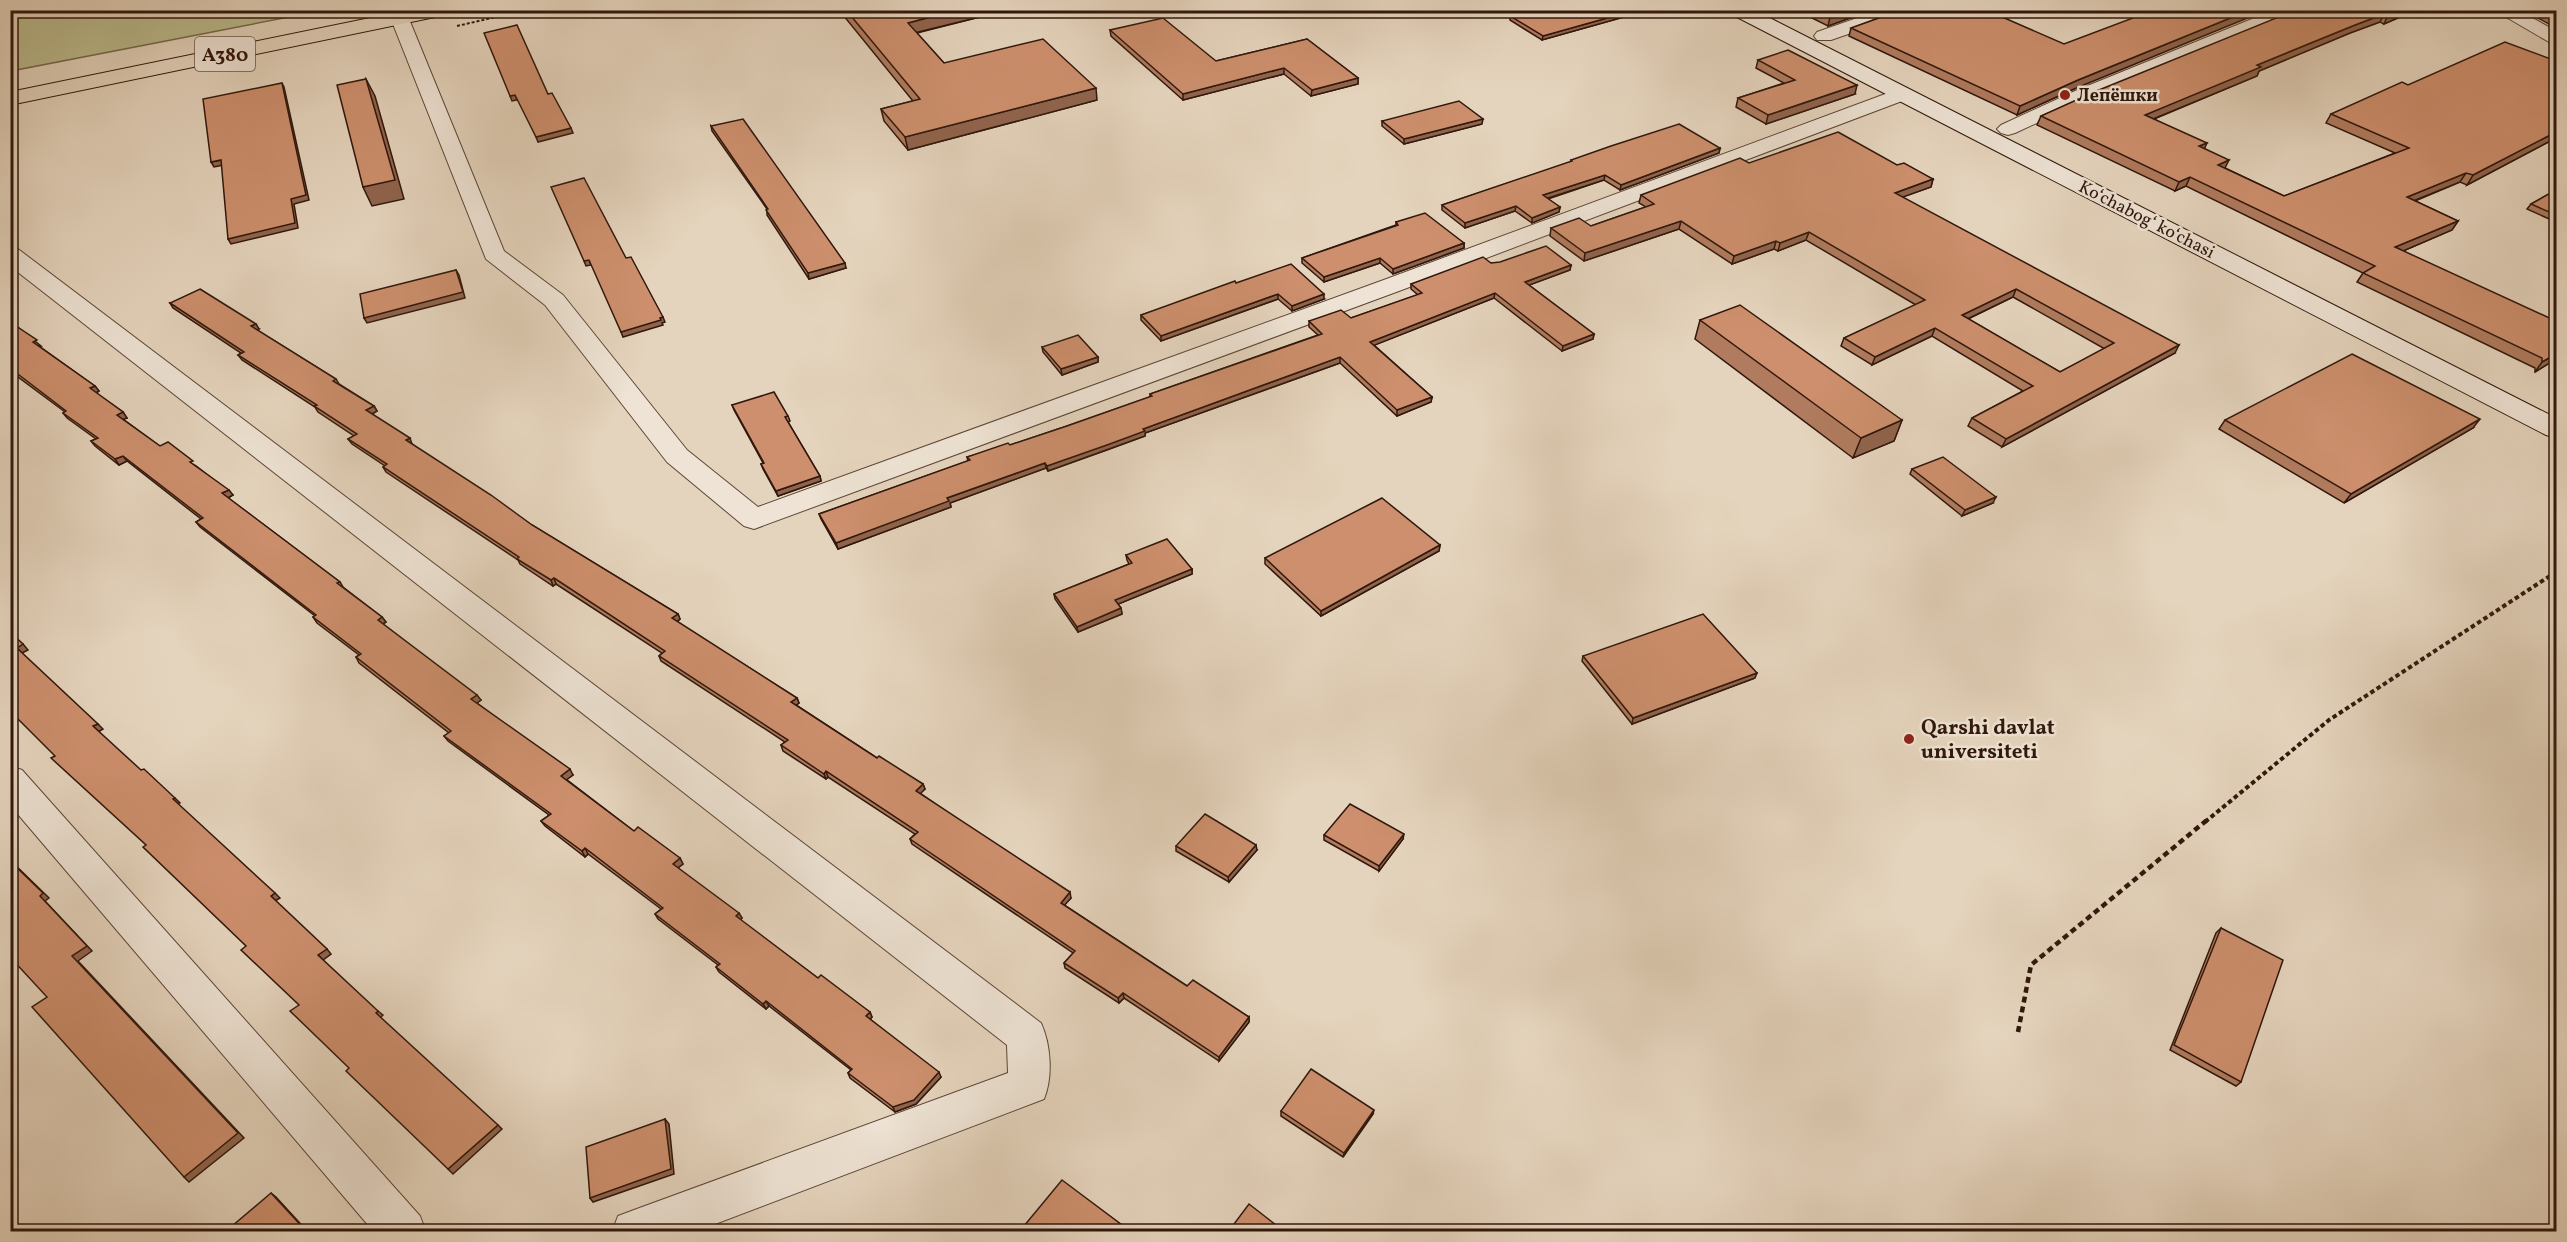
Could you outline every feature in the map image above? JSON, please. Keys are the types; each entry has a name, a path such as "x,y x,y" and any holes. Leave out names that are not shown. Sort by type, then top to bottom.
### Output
{"highway":[{"name":"A380","path":"10,84 368,10"},
{"name":"A380","path":"10,99 435,11"}],"main road":[{"name":"Ko‘chabog‘ ko‘chasi","path":"1738,10 1916,94 2556,429"},
{"name":"Ko‘chabog‘ ko‘chasi","path":"1772,10 1824,36 1916,94 2007,129 2175,216 2556,405"}],"street":[{"path":"1824,36 1899,10"},
{"path":"2007,129 2082,95 2291,10"},
{"path":"2503,10 2556,38"},
{"path":"400,19 494,254 554,300 677,456 754,519 1916,94"},
{"path":"18,269 1027,1036 1029,1085 634,1232"},
{"path":"10,780 404,1232"}],"path":[{"path":"2018,1032 2031,965 2329,720 2556,572"}],"green space":[{"path":"11,10 320,10 320,11 11,71"}],"building":[{"path":"846,10 957,10 908,23 944,63 1043,39 1096,88 905,137 881,109 920,99"},
{"path":"1530,10 1621,10 1625,13 1543,36 1510,16"},
{"path":"1816,10 1850,10 1830,17"},
{"path":"1901,10 2001,10 1993,13 2064,44 2154,10 2250,10 2020,106 1851,28"},
{"path":"2296,10 2400,10 2355,25 2257,65 2261,67 2145,115 2207,143 2199,146 2229,160 2218,165 2284,196 2409,148 2331,114 2402,82 2408,85 2505,42 2556,61 2556,132 2473,175 2466,173 2407,197 2458,221 2395,247 2556,321 2556,354 2542,362 2542,358 2363,273 2375,266 2190,177 2179,182 2041,116 2094,92"},
{"path":"2545,10 2556,10 2556,17"},
{"path":"1163,18 1216,61 1307,39 1358,78 1312,90 1284,68 1183,94 1110,30"},
{"path":"517,25 548,94 552,93 571,128 536,137 515,95 510,96 484,33"},
{"path":"1788,50 1857,85 1768,115 1738,98 1795,80 1758,60"},
{"path":"366,79 395,180 363,187 337,85"},
{"path":"282,83 306,195 291,199 295,223 228,239 221,160 211,162 203,99"},
{"path":"1459,101 1483,119 1404,139 1382,121"},
{"path":"743,119 845,263 808,273 766,210 768,209 711,126"},
{"path":"1679,124 1720,148 1621,185 1605,175 1543,195 1560,207 1532,218 1516,206 1465,223 1442,205 1611,146"},
{"path":"1838,132 1897,165 1904,163 1933,179 1895,193 2179,345 2006,439 1972,418 2033,386 1935,328 1875,357 1844,338 1925,300 1809,232 1734,256 1681,221 1585,253 1551,228 1579,218 1591,226 1654,204 1641,195 1740,158 1749,163","holes":["2016,289 2114,343 2060,372 1962,315"]},
{"path":"584,178 626,258 631,257 663,317 660,318 661,320 621,332 589,260 584,261 551,187"},
{"path":"2556,190 2556,215 2531,204"},
{"path":"1425,213 1464,243 1393,269 1380,258 1324,277 1302,258 1398,225 1396,222"},
{"path":"1546,246 1571,265 1525,282 1594,334 1563,346 1495,293 1370,342 1432,397 1397,410 1340,357 1143,429 1145,431 1107,445 1047,466 1045,463 947,498 949,501 836,543 819,514 970,460 967,457 1067,426 1152,396 1150,394 1322,334 1309,321 1341,310 1351,318 1422,293 1411,284 1483,257 1491,263 1500,262"},
{"path":"1291,264 1324,294 1292,306 1278,294 1161,336 1141,315 1235,281 1236,283"},
{"path":"456,270 463,292 364,318 360,294"},
{"path":"200,289 256,324 251,326 336,379 333,381 374,406 366,410 410,438 406,440 491,495 532,525 678,614 672,618 797,698 791,702 877,758 879,756 923,784 916,791 1070,892 1061,903 1187,986 1193,980 1249,1017 1219,1057 1123,993 1118,998 1064,963 1075,951 910,839 918,832 826,771 824,774 781,745 788,740 659,656 665,651 554,578 551,580 517,559 519,557 383,467 387,464 348,439 357,434 314,406 317,405 238,355 244,352 170,303"},
{"path":"1740,305 1902,420 1861,438 1700,320"},
{"path":"10,322 37,340 33,342 95,386 90,388 123,412 117,415 160,446 168,442 193,461 190,462 229,490 222,493 340,582 337,583 382,617 378,620 477,695 471,699 570,769 561,776 634,831 638,827 680,858 673,864 739,913 736,916 818,978 821,975 870,1012 866,1016 939,1072 914,1100 893,1107 848,1073 852,1069 766,1001 763,1004 716,967 720,964 655,914 663,908 585,848 582,851 541,821 551,814 444,736 451,731 356,657 361,654 313,617 316,615 196,522 203,518 123,456 115,459 91,441 98,438 63,413 66,411 10,368"},
{"path":"1078,335 1098,357 1061,369 1042,347"},
{"path":"2352,354 2480,419 2351,494 2225,420"},
{"path":"774,392 788,416 785,417 820,476 776,491 761,464 764,463 732,405"},
{"path":"1943,457 1996,497 1965,510 1912,469"},
{"path":"1382,498 1440,545 1321,611 1265,558"},
{"path":"1167,539 1192,569 1115,600 1121,608 1077,627 1054,594 1132,563 1126,555"},
{"path":"1703,614 1757,673 1633,718 1583,656"},
{"path":"10,632 23,644 17,648 98,724 93,726 141,770 144,769 175,798 173,799 275,893 271,896 327,949 318,955 378,1011 376,1013 498,1125 448,1169 346,1071 349,1068 290,1011 299,1005 241,950 246,946 143,847 146,845 51,758 55,756 10,711"},
{"path":"1350,804 1404,834 1379,866 1324,835"},
{"path":"1205,814 1256,845 1228,877 1176,846"},
{"path":"10,861 43,893 40,896 87,946 72,956 238,1133 184,1177 32,1007 47,997 10,957"},
{"path":"2221,928 2283,960 2241,1082 2174,1045"},
{"path":"1311,1069 1374,1110 1344,1153 1281,1111"},
{"path":"665,1119 671,1169 590,1198 586,1147"},
{"path":"1062,1180 1122,1225 1117,1232 1031,1232 1024,1226"},
{"path":"271,1193 307,1232 225,1232"},
{"path":"1249,1204 1285,1232 1228,1232"}],"place":[{"name":"Лепёшки","path":"2065,95"},
{"name":"Qarshi davlat universiteti","path":"1909,739"}]}
